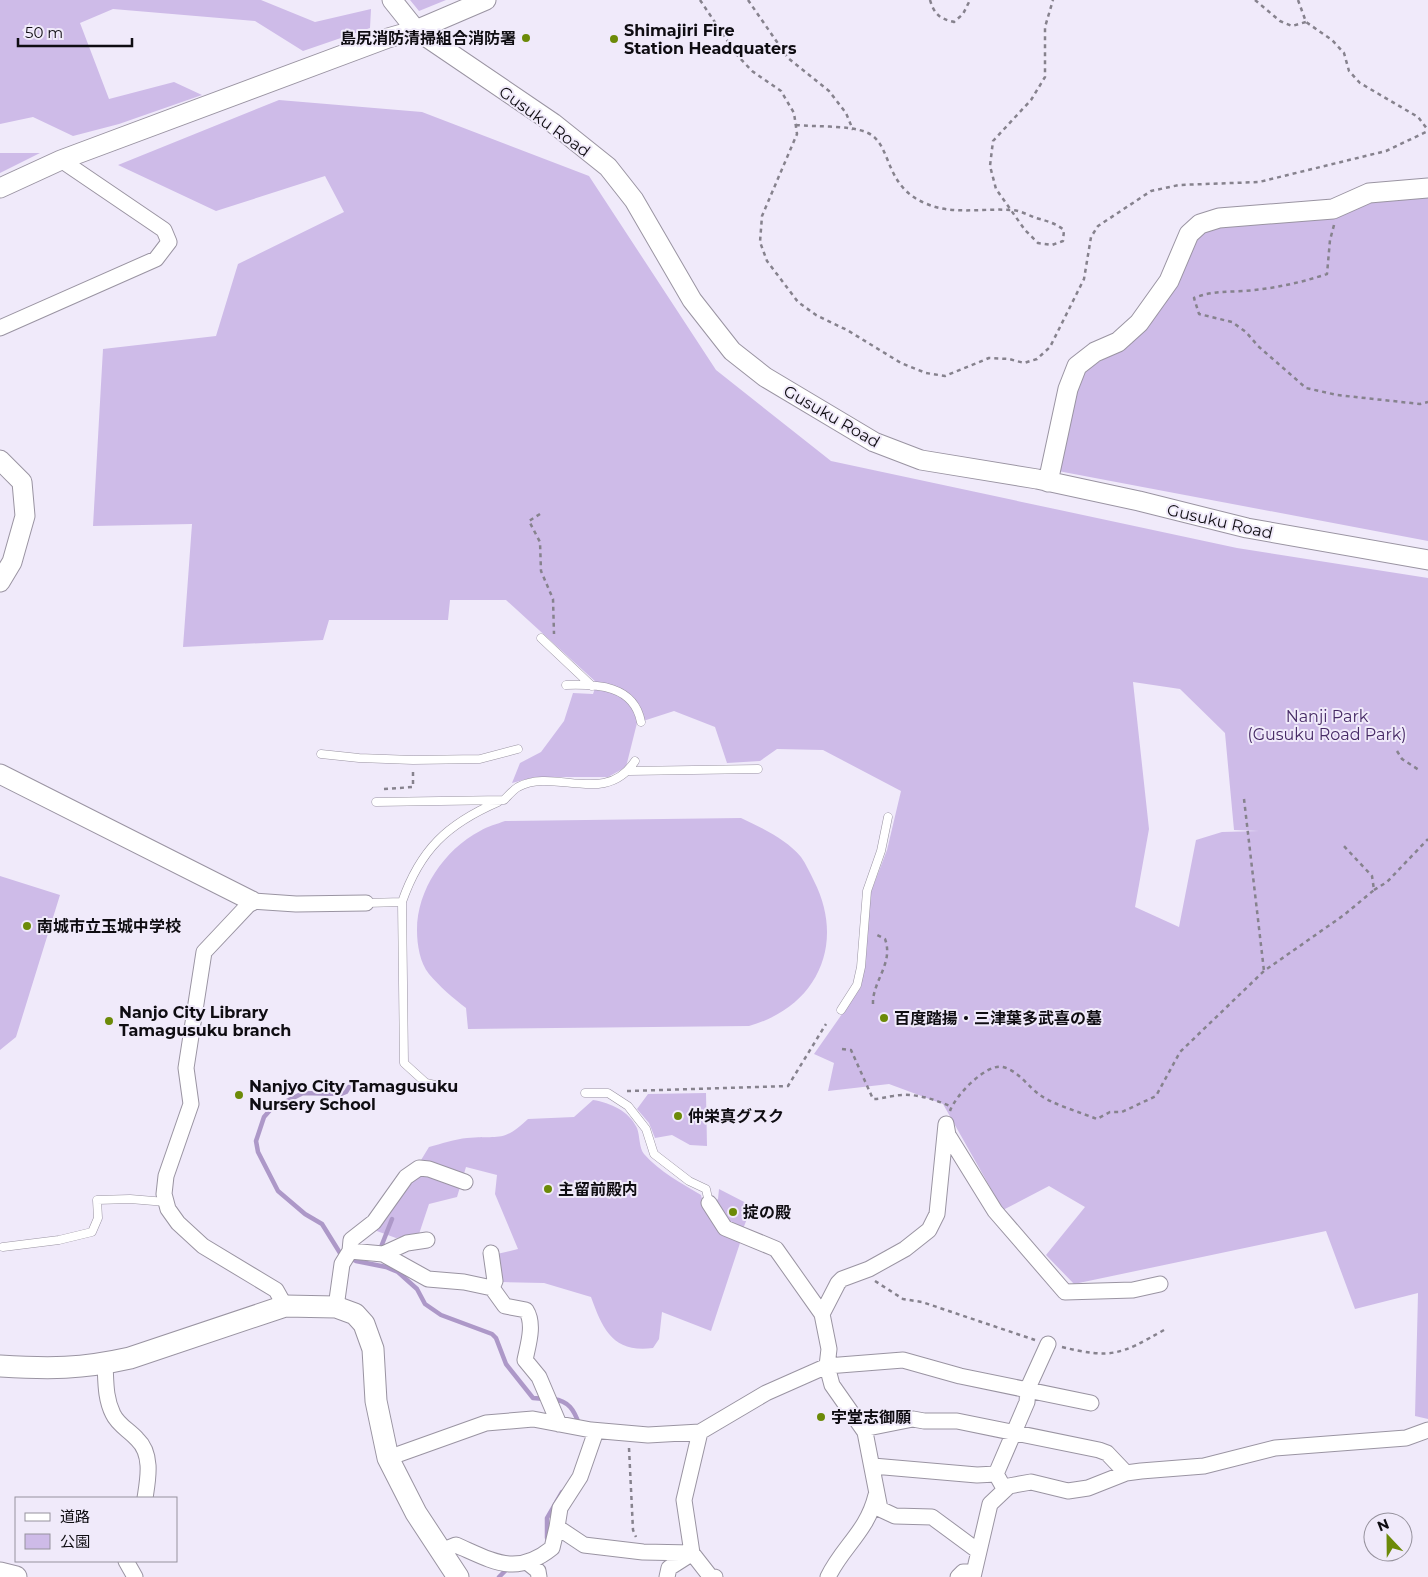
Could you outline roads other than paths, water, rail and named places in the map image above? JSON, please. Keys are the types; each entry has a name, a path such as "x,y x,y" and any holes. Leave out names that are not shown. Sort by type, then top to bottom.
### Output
{"main road":[{"path":"0,1366 58,1369 105,1364 130,1358 285,1306 336,1307 355,1314 364,1324 373,1350 376,1401 388,1458 416,1512 458,1577"},
{"path":"0,1573 16,1577"}],"street":[{"name":"Gusuku Road","path":"392,0 416,30 553,123 608,168 634,200 692,300 715,332 732,351 765,377 874,442 921,460 1048,482 1139,501 1247,528 1428,560"},
{"path":"0,188 61,160 379,41 416,30 486,0"},
{"path":"0,328 156,260 169,242 164,230 61,160"},
{"path":"1048,482 1068,389 1076,366 1095,352 1118,342 1139,324 1170,281 1189,234 1200,224 1219,218 1333,209 1369,193 1428,188"},
{"path":"0,460 22,482 25,516 12,562 0,582"},
{"path":"0,774 252,901 296,904 366,903"},
{"path":"252,901 204,952 186,1068 191,1104 166,1176 164,1194 168,1208 178,1223 203,1246 276,1290 285,1306"},
{"path":"822,1314 838,1283 906,1250 929,1230 936,1214 946,1124 948,1134 995,1211 1066,1292 1133,1290 1160,1284"},
{"path":"336,1307 351,1240 374,1222 406,1177 419,1168 429,1169 465,1182"},
{"path":"709,1203 725,1228 776,1249 822,1314 830,1349 827,1366 832,1385 863,1429 880,1509 896,1516 932,1517 978,1551"},
{"path":"347,1256 383,1254 407,1243 427,1240"},
{"path":"491,1253 495,1280 492,1288"},
{"path":"383,1254 428,1279 464,1282 492,1288 505,1306 526,1310 530,1316 525,1360 539,1377 553,1409 564,1425"},
{"path":"996,1474 1026,1402 1028,1388 1048,1344"},
{"path":"388,1458 486,1423 533,1418 593,1431 628,1434 648,1435 700,1432 766,1393 827,1366 903,1360 960,1376 1028,1388 1076,1401 1091,1403"},
{"path":"105,1364 107,1399 113,1415 120,1425 139,1440 147,1454 148,1474 145,1497"},
{"path":"863,1429 913,1419 957,1421 1013,1430 1107,1453 1126,1473"},
{"path":"958,1577 963,1572 973,1575 990,1504 1009,1486 1031,1482 1068,1491 1088,1488 1126,1473 1204,1466 1276,1448 1406,1438 1428,1430"},
{"path":"441,1551 456,1545 500,1569 524,1564 552,1548 560,1508 580,1477 593,1431"},
{"path":"700,1432 684,1500 692,1553 710,1576 715,1577"},
{"path":"872,1466 977,1475 996,1474"},
{"path":"996,1474 1005,1490"},
{"path":"831,1576 864,1528 873,1510 877,1491"},
{"path":"557,1527 584,1545 643,1552 692,1553"},
{"path":"667,1577 669,1568 692,1553"},
{"path":"127,1562 135,1577"},
{"path":"524,1564 538,1571 539,1577"}],"lane":[{"path":"544,640 592,686"},
{"path":"566,685 616,689 630,699 641,722"},
{"path":"321,754 413,760 480,759 518,749"},
{"path":"453,1089 426,1083 404,1063 402,902 410,878 442,834 462,820 504,800 518,787 535,782 604,784 617,780 629,771 635,761"},
{"path":"629,771 758,769"},
{"path":"376,802 504,800"},
{"path":"841,1010 856,985 861,967 867,891 882,851 888,818"},
{"path":"366,903 402,902"},
{"path":"585,1094 608,1093 628,1106 646,1130 654,1154 689,1181 706,1189 709,1203"},
{"path":"3,1247 59,1240 92,1232 98,1218 97,1200 130,1199 166,1202"}],"waterway":[{"path":"349,1087 346,1092 341,1094 303,1093 271,1109 264,1117 256,1141 258,1152 278,1191 305,1214 322,1224 340,1253 356,1261 386,1267 398,1272 417,1289 425,1304 441,1315 492,1334 496,1338 506,1364 533,1398 545,1399"},
{"path":"381,1247 392,1219"},
{"path":"553,1399 567,1404 575,1414 579,1424"},
{"path":"547,1538 547,1518 562,1492"},
{"path":"499,1577 508,1568"}],"place":[{"name":"島尻消防清掃組合消防署","path":"526,38"},
{"name":"Shimajiri Fire Station Headquaters","path":"614,39"},
{"name":"南城市立玉城中学校","path":"27,926"},
{"name":"百度踏揚・三津葉多武喜の墓","path":"884,1018"},
{"name":"Nanjo City Library Tamagusuku branch","path":"109,1021"},
{"name":"Nanjyo City Tamagusuku Nursery School","path":"239,1095"},
{"name":"仲栄真グスク","path":"678,1116"},
{"name":"主留前殿内","path":"548,1189"},
{"name":"掟の殿","path":"733,1212"},
{"name":"宇堂志御願","path":"821,1417"}],"park label":[{"name":"Nanji Park (Gusuku Road Park)","path":"1327,725"}]}
